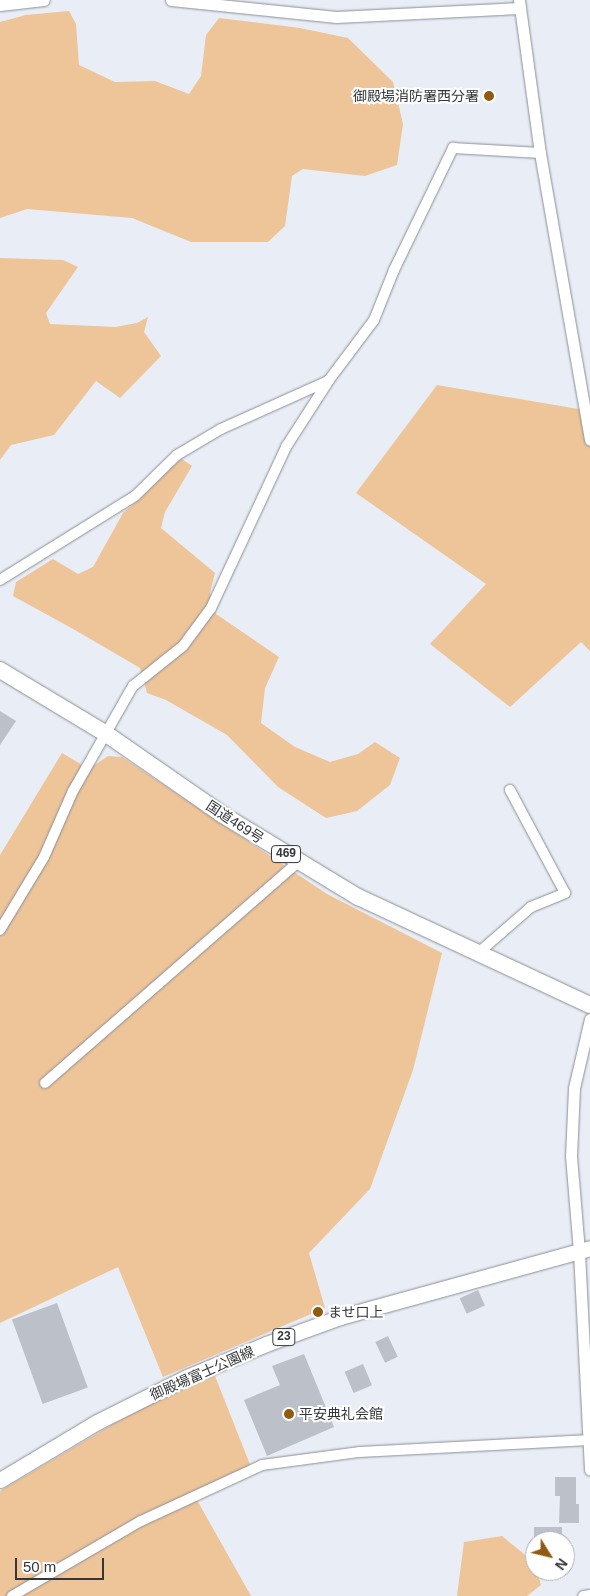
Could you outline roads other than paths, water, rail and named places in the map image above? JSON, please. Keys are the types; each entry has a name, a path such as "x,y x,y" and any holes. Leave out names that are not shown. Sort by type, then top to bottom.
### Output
{"highway":[{"name":"国道469号","path":"0,670 105,733 223,815 358,898 590,1005"}],"main road":[{"name":"御殿場富士公園線","path":"0,1480 97,1422 187,1378 266,1344 340,1317 585,1250"}],"street":[{"path":"0,5 44,0"},
{"path":"171,0 336,17 520,4 540,153 590,440"},
{"path":"0,930 44,857 73,791 133,686 183,646 211,608 278,463 329,380 374,320 394,270 453,148 540,153"},
{"path":"0,580 135,496 177,455 222,429 329,380"},
{"path":"477,954 531,907 566,893 510,790"},
{"path":"45,1083 298,862"},
{"path":"590,1019 574,1088 571,1156 585,1250 590,1470"},
{"path":"12,1596 141,1521 262,1465 360,1452 589,1440"},
{"path":"583,1596 590,1595"}],"place":[{"name":"御殿場消防署西分署","path":"489,96"},
{"name":"ませ口上","path":"318,1312"},
{"name":"平安典礼会館","path":"289,1414"}]}
